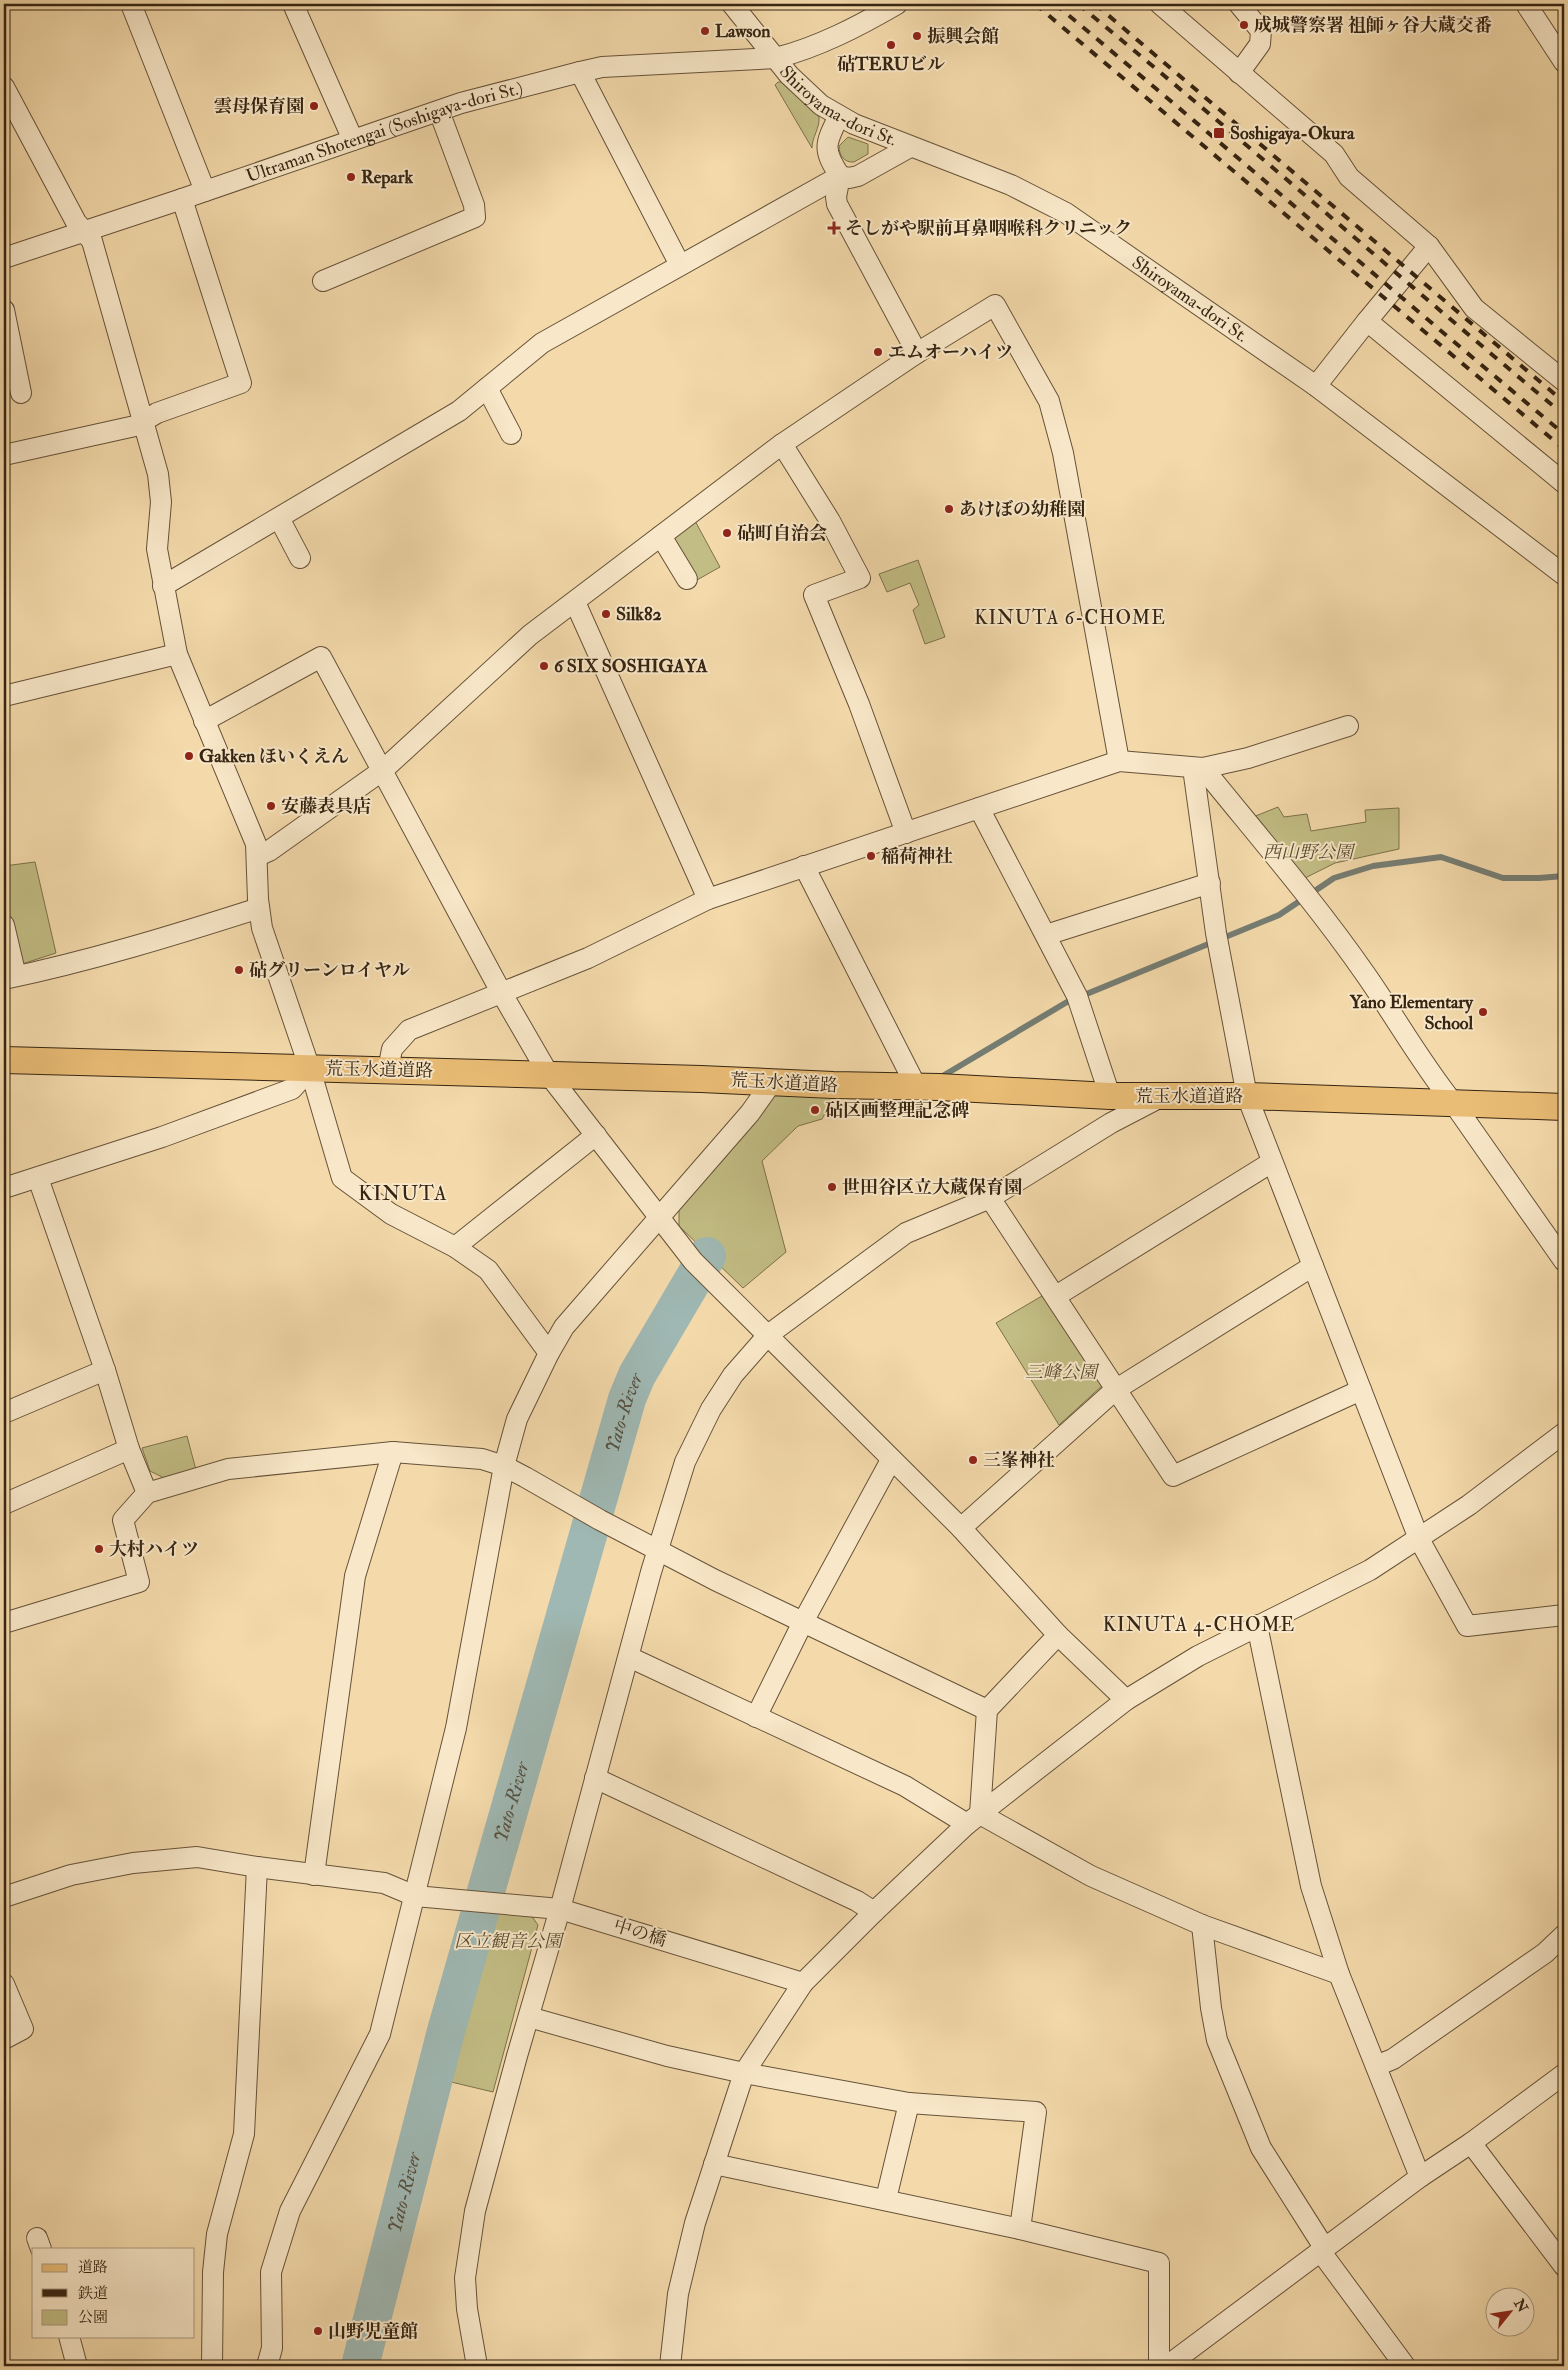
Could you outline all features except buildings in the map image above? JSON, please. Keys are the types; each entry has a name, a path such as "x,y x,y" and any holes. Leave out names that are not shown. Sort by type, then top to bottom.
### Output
{"main road":[{"name":"荒玉水道道路","path":"4,1060 916,1086 1110,1096 1247,1096 1564,1107"}],"street":[{"path":"132,4 206,191"},
{"path":"293,4 353,140"},
{"name":"Shiroyama-dori St.","path":"732,4 803,90 840,116 910,147 1011,185 1047,202 1316,386 1564,575"},
{"name":"Ultraman Shotengai (Soshigaya-dori St.)","path":"4,258 461,103 602,67 776,58 796,53 859,26 897,4"},
{"path":"1160,4 1334,154 1349,176 1412,228 1429,246 1474,308 1564,381"},
{"path":"1239,4 1261,31 1260,44 1239,73"},
{"path":"1526,4 1564,62"},
{"path":"580,72 680,264"},
{"path":"4,87 76,222 92,242 158,474 161,502 157,549 177,654 256,844 259,908 262,928 310,1068 342,1178 391,1214 456,1247 488,1270 549,1353"},
{"path":"323,280 475,217 474,205 439,111"},
{"path":"840,116 826,144 826,153 840,176 836,197 837,204 917,353"},
{"path":"163,586 459,411 542,343 840,176 849,178 858,176 910,147"},
{"path":"4,454 135,426 157,413 241,383 182,199"},
{"path":"1316,386 1429,246"},
{"path":"258,856 269,851 383,770 530,635 782,444 917,353 995,305 1049,401 1063,453 1074,506 1119,760"},
{"path":"4,310 22,393"},
{"path":"1367,321 1564,483"},
{"path":"487,388 511,434"},
{"path":"782,444 830,521 860,578 814,595 859,704 906,832"},
{"path":"279,518 300,558"},
{"path":"661,536 686,579"},
{"path":"575,602 708,899"},
{"path":"4,696 177,654"},
{"path":"204,721 321,657 501,992 549,1075 698,1266 961,1528 1058,1635 1126,1700"},
{"path":"388,1070 392,1049 409,1030 588,958 708,899 1119,760 1198,768 1248,758 1348,726"},
{"path":"1198,768 1217,941 1247,1096 1419,1539 1467,1626 1563,1619"},
{"path":"1198,768 1306,896 1365,974 1436,1081 1564,1261"},
{"path":"979,808 1079,1001 1110,1096"},
{"path":"804,866 916,1086"},
{"path":"1046,935 1210,883"},
{"path":"4,925 10,978 167,937 259,908"},
{"path":"4,1188 162,1137 292,1089 310,1068"},
{"path":"267,2366 272,2348 271,2272 290,2211 380,2034 456,1728 504,1466 517,1419 549,1353 564,1327 750,1113 772,1082"},
{"path":"477,2366 466,2309 465,2278 469,2245 488,2161 560,1909 658,1550 685,1462 697,1434 722,1391 768,1335 906,1233 990,1198 1112,1123 1161,1096"},
{"path":"456,1247 596,1135"},
{"path":"1056,1296 1272,1162"},
{"path":"38,1178 105,1370 129,1449 147,1493"},
{"path":"990,1198 1173,1476 1361,1390"},
{"path":"961,1528 1115,1390 1313,1266"},
{"path":"4,1413 105,1370"},
{"path":"670,2366 678,2294 695,2223 744,2073 803,1983 874,1912 974,1819 1126,1700 1198,1656 1370,1570 1469,1505 1564,1433"},
{"path":"4,1504 129,1449"},
{"path":"314,1875 355,1576 393,1452"},
{"path":"4,1623 139,1582 123,1520 147,1493 228,1470 393,1452 482,1459 504,1466 592,1516 658,1550 986,1710"},
{"path":"756,1717 803,1622 891,1460"},
{"path":"1257,1625 1311,1886 1339,1974 1420,2177"},
{"path":"974,1819 986,1710 1058,1635"},
{"path":"628,1657 1091,1876 1202,1925 1339,1974"},
{"path":"595,1778 857,1901 874,1912"},
{"name":"中の橋","path":"4,1897 71,1875 133,1863 197,1857 314,1875 384,1883 415,1896 560,1909 803,1983"},
{"path":"212,2366 213,2272 217,2234 244,2134 257,1867"},
{"path":"1202,1925 1211,2008 1217,2040 1261,2148 1323,2251 1405,2366"},
{"path":"1376,2066 1394,2059 1562,1942"},
{"path":"4,1984 23,2029 4,2039"},
{"path":"529,2017 667,2056 744,2073 909,2103 1036,2112 1020,2229"},
{"path":"1167,2366 1420,2177 1471,2143 1564,2074"},
{"path":"886,2199 909,2103"},
{"path":"1471,2143 1564,2266"},
{"path":"714,2164 886,2199 1159,2263 1159,2366"},
{"path":"70,2338 77,2366"}],"green space":[{"path":"781,82 819,117 812,148 775,85"},
{"path":"848,137 868,144 868,154 854,162 845,160 841,155 839,146"},
{"path":"694,519 720,567 697,580 673,540 676,529"},
{"path":"918,560 945,637 925,644 913,610 919,605 910,583 887,592 879,574"},
{"name":"西山野公園","path":"1278,807 1284,817 1307,814 1311,831 1366,822 1365,810 1399,808 1399,849 1335,863 1303,879 1253,817"},
{"path":"35,862 56,953 19,965 4,902 4,866"},
{"path":"776,1095 834,1097 822,1119 798,1126 762,1161 786,1252 743,1288 679,1226 679,1210 769,1100"},
{"name":"三峰公園","path":"1047,1293 1104,1384 1059,1425 996,1323"},
{"path":"187,1436 196,1470 164,1478 150,1471 142,1448"},
{"name":"区立観音公園","path":"490,1912 531,1915 538,1925 493,2092 447,2081"}],"waterway":[{"path":"941,1077 1067,1002 1279,915 1334,878 1373,866 1441,857 1503,878 1564,876"},
{"name":"Yato-River","path":"360,2366 446,2031 627,1399 637,1375 707,1256"}],"railway":[{"path":"1035,4 1564,449"},
{"path":"1055,4 1564,434"},
{"path":"1078,4 1564,415"},
{"path":"1095,4 1564,402"}],"place":[{"name":"成城警察署 祖師ヶ谷大蔵交番","path":"1244,25"},
{"name":"Lawson","path":"705,31"},
{"name":"振興会館","path":"917,36"},
{"name":"砧TERUビル","path":"891,45"},
{"name":"雲母保育園","path":"314,106"},
{"name":"Soshigaya-Okura","path":"1219,133"},
{"name":"Repark","path":"351,177"},
{"name":"そしがや駅前耳鼻咽喉科クリニック","path":"834,228"},
{"name":"エムオーハイツ","path":"878,352"},
{"name":"あけぼの幼稚園","path":"949,509"},
{"name":"砧町自治会","path":"727,533"},
{"name":"Silk82","path":"606,614"},
{"name":"6 SIX SOSHIGAYA","path":"544,666"},
{"name":"Gakken ほいくえん","path":"189,756"},
{"name":"安藤表具店","path":"271,806"},
{"name":"稲荷神社","path":"871,856"},
{"name":"砧グリーンロイヤル","path":"239,970"},
{"name":"Yano Elementary School","path":"1483,1012"},
{"name":"砧区画整理記念碑","path":"815,1110"},
{"name":"世田谷区立大蔵保育園","path":"832,1187"},
{"name":"三峯神社","path":"973,1460"},
{"name":"大村ハイツ","path":"99,1549"},
{"name":"山野児童館","path":"318,2331"}],"district":[{"name":"KINUTA 6-CHOME","path":"1070,618"},
{"name":"KINUTA","path":"403,1193"},
{"name":"KINUTA 4-CHOME","path":"1199,1625"}]}
